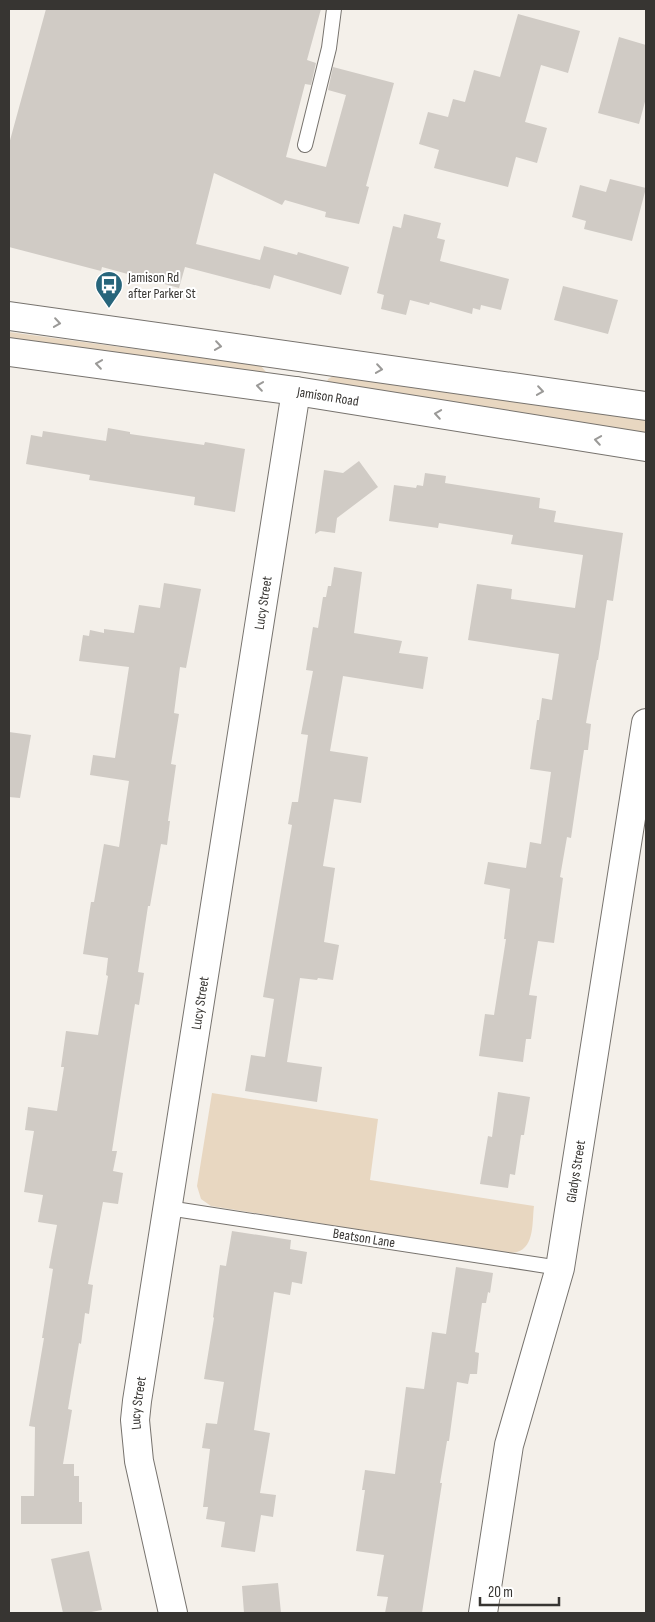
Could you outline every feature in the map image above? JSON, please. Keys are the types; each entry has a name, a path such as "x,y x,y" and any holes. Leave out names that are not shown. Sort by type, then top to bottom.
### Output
{"street":[{"path":"9,316 646,406"},
{"name":"Jamison Road","path":"9,352 296,391 646,447"},
{"name":"Lucy Street","path":"173,1613 139,1461 135,1420 300,358"},
{"name":"Gladys Street","path":"483,1613 509,1445 560,1268 646,724"}],"lane":[{"path":"304,145 329,48 334,9"},
{"name":"Beatson Lane","path":"168,1208 560,1268"}],"shaded area":[{"path":"9,332 261,366 266,372 265,378 9,340"},
{"path":"335,375 646,418 646,440 326,385 328,379"},
{"path":"212,1093 378,1119 370,1180 534,1206 530,1239 523,1249 505,1253 211,1206 201,1199 197,1186"}],"building":[{"path":"46,9 321,9 307,60 316,63 311,85 305,84 286,157 326,167 346,95 328,90 333,67 394,83 366,186 369,187 359,224 325,217 326,212 285,200 282,205 214,173 196,244 260,260 264,246 297,255 298,252 349,267 341,295 274,275 270,289 185,267 179,288 102,267 101,271 9,247 9,144"},
{"path":"518,14 580,31 568,73 541,65 525,122 547,128 537,163 516,157 508,187 434,168 439,150 419,144 428,112 448,117 453,99 465,102 474,70 500,77"},
{"path":"619,37 646,45 646,98 639,124 598,113"},
{"path":"610,179 646,188 632,241 584,229 586,221 572,217 580,185 606,192"},
{"path":"404,214 441,223 437,238 445,240 440,261 509,279 501,310 481,305 480,310 473,308 472,314 430,302 429,305 410,300 406,315 381,309 384,295 377,293 393,226 401,228"},
{"path":"563,286 618,300 608,334 554,320"},
{"path":"108,428 130,432 130,434 204,445 205,442 245,449 235,512 194,505 195,497 89,480 90,475 26,464 31,435 42,437 43,431 106,441"},
{"path":"359,461 378,487 337,518 335,533 320,531 315,534 324,470 343,473"},
{"path":"425,473 446,476 445,483 540,498 539,508 556,511 554,522 623,533 613,601 607,600 586,723 591,724 588,750 584,750 571,838 567,837 560,877 563,878 554,943 538,941 529,995 537,996 531,1039 526,1039 523,1062 479,1056 485,1014 494,1015 506,939 504,939 510,889 484,884 488,862 526,868 530,842 541,844 551,772 530,769 542,698 552,700 559,654 468,640 477,584 512,589 511,599 575,608 583,555 511,544 513,535 439,523 438,528 389,521 394,485 416,488 417,485 423,486"},
{"path":"334,567 362,572 354,633 402,641 399,653 428,657 423,689 343,676 330,751 368,757 361,803 334,799 323,866 335,868 324,942 339,945 333,980 300,978 287,1062 322,1067 317,1102 245,1091 251,1055 265,1057 274,999 263,997 292,825 288,824 292,802 298,802 308,735 301,734 313,671 306,670 313,627 318,628 323,597 326,597 328,586 331,586"},
{"path":"164,583 201,589 186,668 180,667 174,713 179,714 171,764 176,765 168,821 170,821 167,845 161,844 150,906 148,906 138,972 144,973 139,1005 135,1004 112,1151 117,1151 113,1171 123,1173 118,1204 103,1202 88,1284 93,1285 89,1314 85,1313 68,1409 72,1410 63,1464 74,1464 74,1476 79,1476 79,1502 82,1502 82,1524 21,1524 21,1496 34,1496 35,1427 29,1426 44,1338 42,1338 53,1269 49,1268 57,1225 38,1222 43,1195 24,1192 34,1131 25,1130 28,1107 57,1111 64,1067 61,1067 66,1031 98,1035 108,976 106,975 108,958 83,954 91,902 94,902 104,844 119,847 129,781 90,775 93,755 115,758 129,667 79,661 83,635 89,636 90,630 104,633 104,629 134,633 139,605 160,608"},
{"path":"9,732 31,735 20,798 9,797"},
{"path":"498,1092 530,1097 524,1135 521,1135 515,1175 510,1174 508,1188 480,1184 488,1136 492,1137"},
{"path":"232,1231 291,1240 290,1249 307,1252 302,1284 292,1282 290,1295 274,1292 254,1430 270,1433 260,1493 276,1495 273,1517 261,1515 255,1552 221,1547 225,1522 206,1519 208,1507 203,1507 210,1449 202,1448 206,1423 217,1424 224,1382 204,1379 220,1265 226,1266"},
{"path":"456,1267 493,1273 490,1293 488,1292 486,1303 482,1303 475,1352 479,1353 477,1374 470,1374 468,1384 457,1382 449,1441 447,1441 440,1483 442,1483 422,1613 385,1613 388,1597 377,1596 384,1555 356,1551 365,1490 362,1490 365,1470 395,1474 406,1387 424,1389 432,1332 446,1334"},
{"path":"89,1551 102,1610 86,1613 63,1613 51,1559"},
{"path":"278,1583 281,1613 244,1613 242,1586"}],"place":[{"name":"Jamison Rd after Parker St","path":"109,309"}]}
